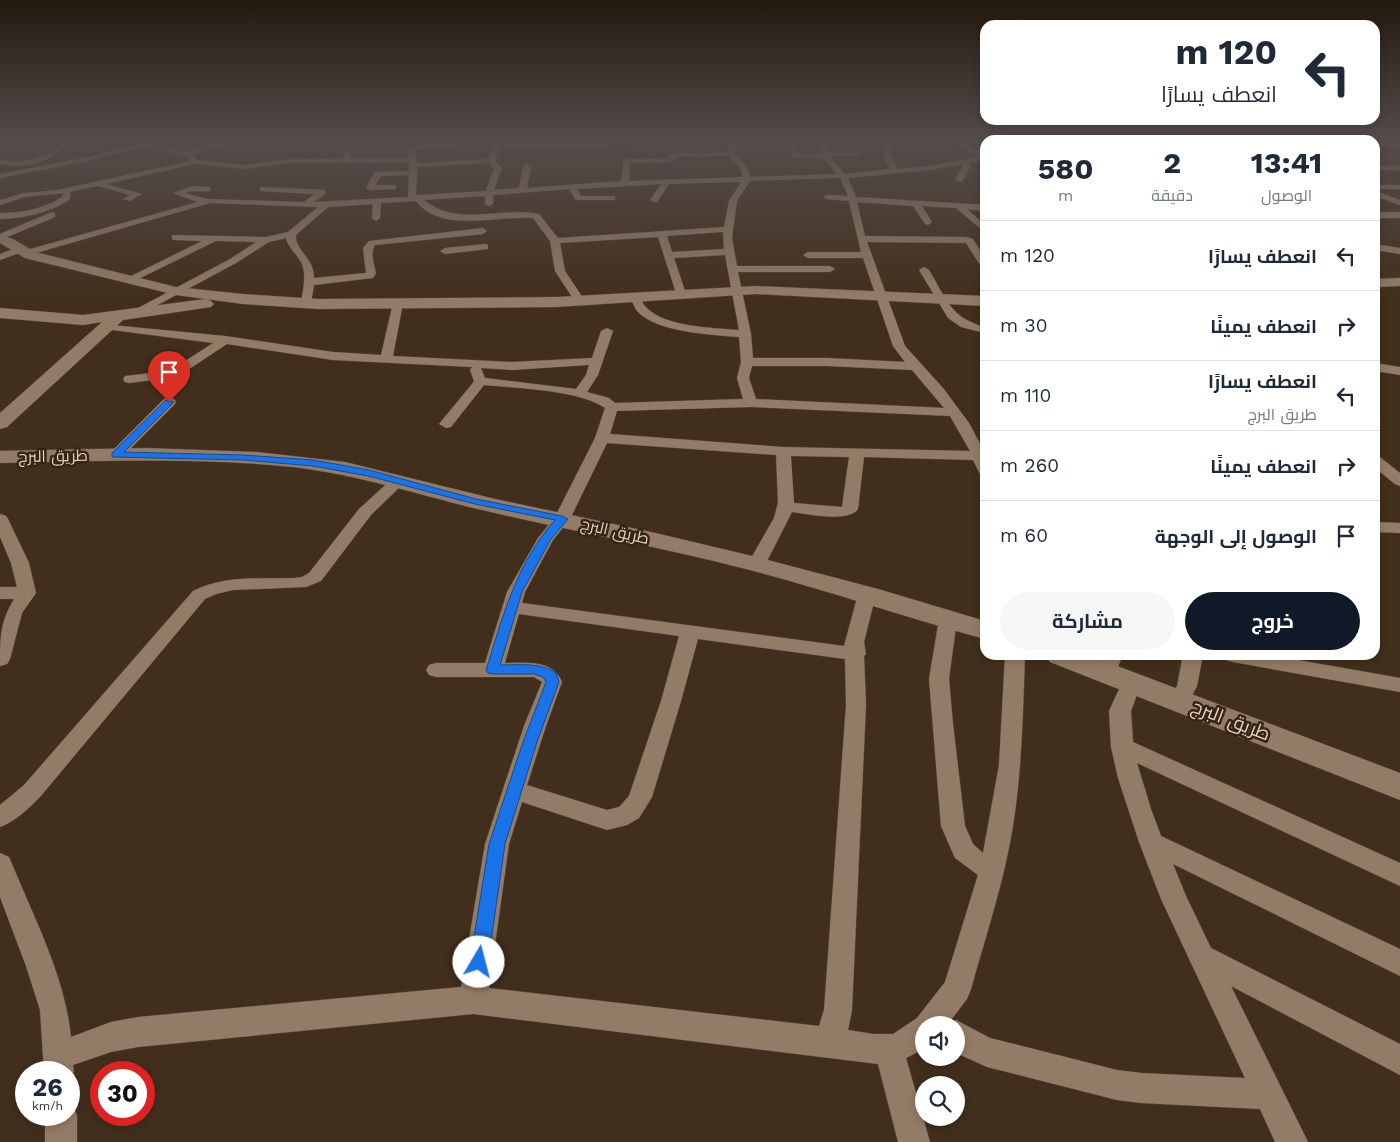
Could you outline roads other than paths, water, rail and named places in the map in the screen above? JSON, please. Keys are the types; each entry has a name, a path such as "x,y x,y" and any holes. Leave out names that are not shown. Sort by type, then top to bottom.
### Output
{"street":[{"path":"12,193 24,195 43,193"},
{"path":"0,216 17,215 55,205 68,195 62,193"},
{"path":"126,199 138,194 135,193"},
{"path":"178,193 208,202 326,205 484,193"},
{"path":"306,204 320,193"},
{"path":"414,193 420,202 441,215 454,218 536,216 555,241 560,271 580,301"},
{"path":"446,251 486,251 483,231 489,193"},
{"path":"576,193 579,198 612,198"},
{"path":"654,200 658,193"},
{"path":"738,193 732,201 728,230 730,252 745,334 747,362 743,378 751,403"},
{"path":"602,438 784,451 979,456 963,423 930,380 899,346 861,239 850,193"},
{"path":"0,203 24,195"},
{"path":"1380,195 1400,203"},
{"path":"827,197 852,197 980,208"},
{"path":"376,218 377,200"},
{"path":"0,257 208,202"},
{"path":"916,203 928,222"},
{"path":"175,237 266,240 291,234 326,205"},
{"path":"958,206 980,225"},
{"path":"0,238 52,215"},
{"path":"1380,215 1400,215"},
{"path":"1380,215 1400,222"},
{"path":"555,241 669,231 728,230"},
{"path":"309,282 369,276 372,273 368,258 368,248 372,243 418,236 483,231"},
{"path":"669,231 670,255 681,294"},
{"path":"291,234 290,241 292,246 308,264 309,282 306,303"},
{"path":"0,238 11,242 23,252 128,280 176,291 243,299 306,303 580,301 738,291 798,291 980,301"},
{"path":"128,280 214,239"},
{"path":"861,239 966,240 970,241 980,256"},
{"path":"0,423 118,319 233,261 266,240"},
{"path":"1380,249 1400,251"},
{"path":"670,255 730,252"},
{"path":"808,255 867,255"},
{"path":"734,269 830,269"},
{"path":"924,270 948,313 960,323 980,329"},
{"path":"1380,283 1400,282"},
{"path":"635,298 640,309 672,325 700,331 745,334"},
{"path":"0,314 69,320 118,319 243,299"},
{"path":"386,358 398,303"},
{"path":"700,331 714,329 741,307"},
{"path":"118,319 225,340 312,354 474,365 518,366 596,362"},
{"path":"580,393 592,375 607,331"},
{"path":"129,379 173,374 225,340"},
{"path":"747,362 817,362 916,366"},
{"path":"474,365 480,381"},
{"path":"1380,368 1400,371"},
{"path":"480,381 580,393 605,401 612,407 751,403 954,412"},
{"path":"446,424 480,381"},
{"path":"116,455 169,402"},
{"path":"492,670 516,592 538,550 562,519 602,438 612,407"},
{"path":"756,565 782,518 786,506 784,451"},
{"path":"786,506 836,512 845,512 850,509 857,453"},
{"name":"طريق البرج","path":"0,457 116,455 293,461 357,470 475,501 562,519 756,565 868,594 980,628"},
{"path":"1380,466 1400,481"},
{"path":"0,816 16,806 32,791 199,595 214,587 226,585 295,583 306,582 315,577 365,512 398,480"},
{"path":"0,520 20,563 27,593 13,614 0,659"},
{"path":"1380,527 1400,528"},
{"path":"0,593 27,593"},
{"path":"837,1043 834,1027 838,1010 841,929 847,871 856,705 856,654 854,642 868,594"},
{"path":"511,607 856,654"},
{"path":"948,618 939,679 953,826 964,851 974,860 992,871"},
{"path":"514,790 607,820 622,818 628,815 634,809 640,797 690,631"},
{"path":"944,1016 957,989 992,871 1001,828 1010,765 1015,660"},
{"name":"طريق البرج","path":"1080,660 1117,669 1180,700 1400,787"},
{"path":"1180,700 1187,686 1192,660"},
{"path":"1261,660 1400,685"},
{"path":"1117,669 1122,747 1129,778 1151,842 1174,899 1292,1142"},
{"path":"436,670 534,670 547,673 551,676 552,682 514,790 496,852 473,1000"},
{"path":"1122,747 1400,875"},
{"path":"1151,842 1400,963"},
{"path":"0,864 40,966 54,1010 59,1061"},
{"path":"1203,957 1400,1060"},
{"path":"65,1061 111,1037 138,1032 473,1000 837,1043 889,1051 915,1039"},
{"path":"965,1041 987,1052 1117,1085 1141,1088 1269,1094"},
{"path":"889,1051 914,1142"},
{"path":"60,1126 61,1142"}]}
